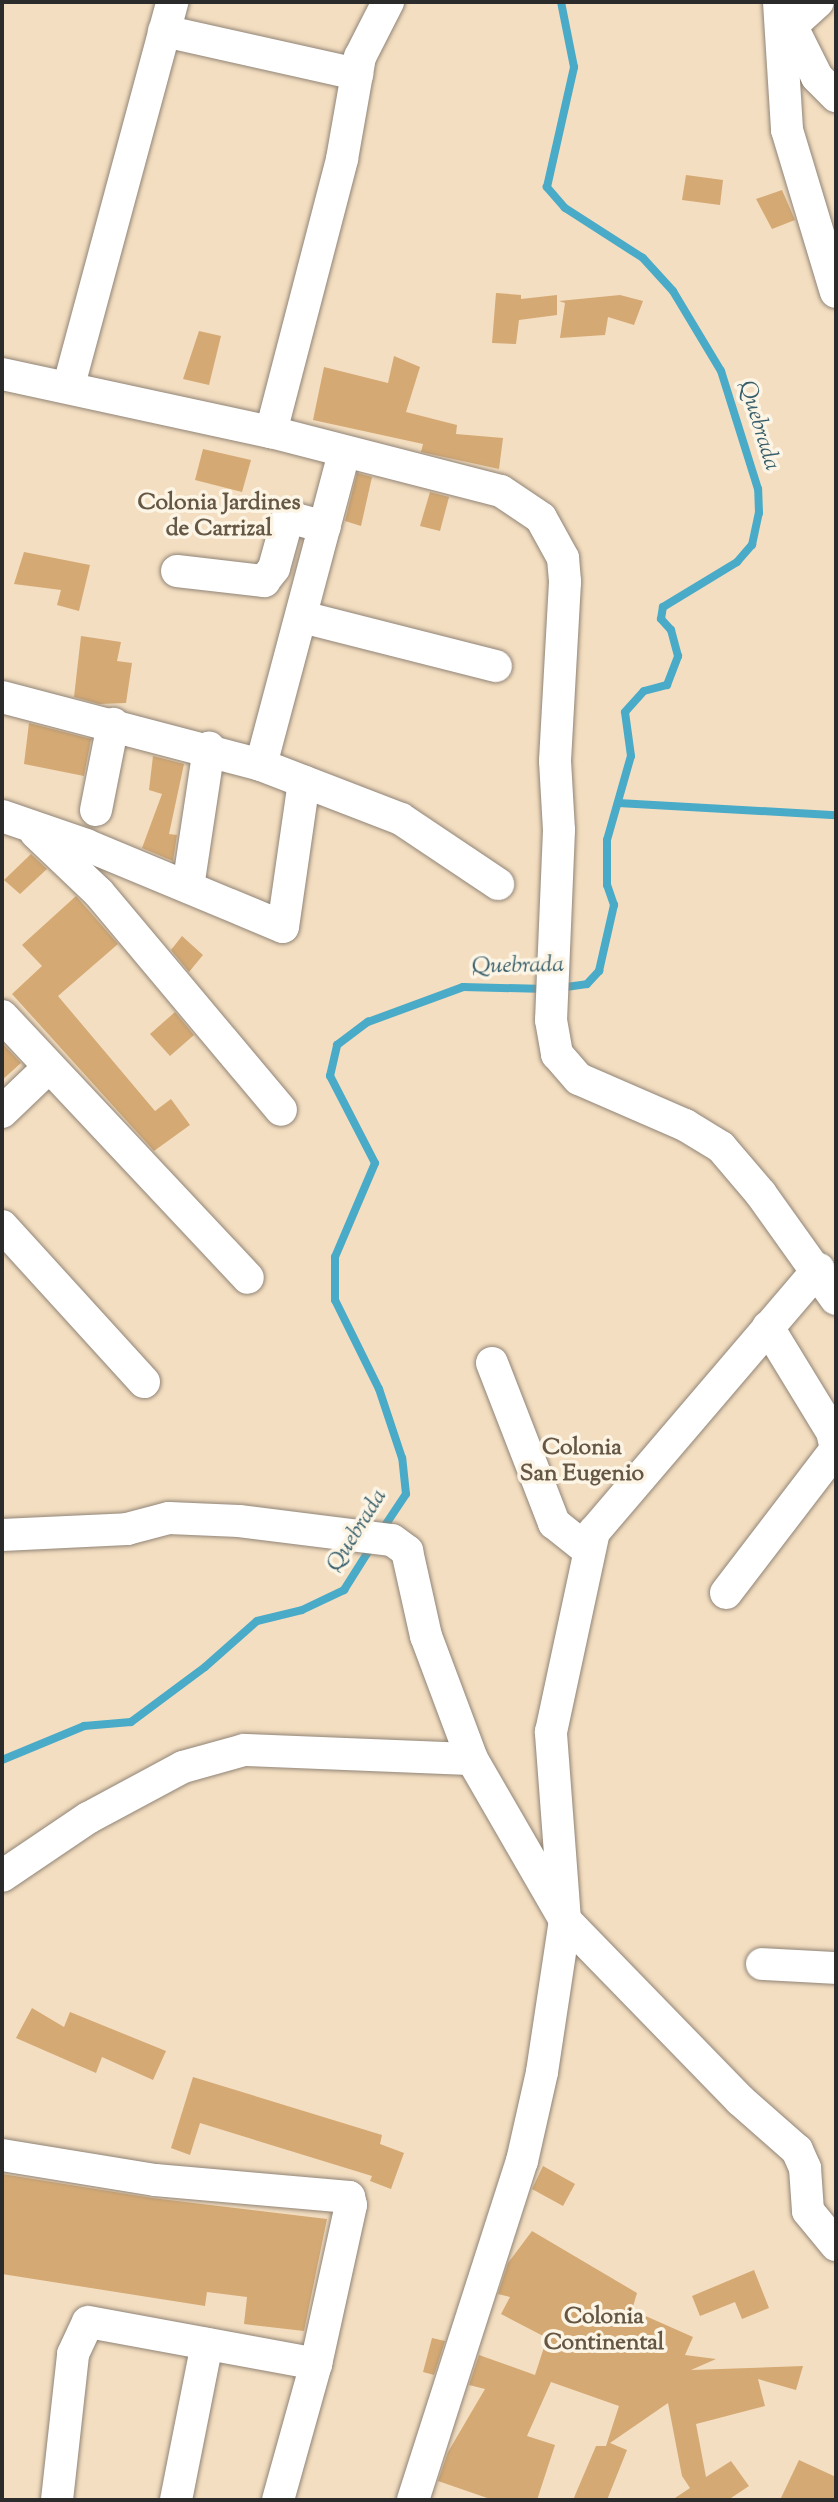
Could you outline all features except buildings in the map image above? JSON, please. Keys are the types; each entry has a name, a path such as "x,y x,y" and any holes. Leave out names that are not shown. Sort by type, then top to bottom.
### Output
{"street":[{"path":"271,432 342,159 360,57 388,2"},
{"path":"783,10 818,2"},
{"path":"783,10 817,77 836,96"},
{"path":"783,10 787,130 836,292"},
{"path":"69,385 168,16 357,74"},
{"path":"2,374 69,385 271,432 500,491 541,518 563,558 551,1020 553,1040 565,1068 579,1079 685,1125 721,1147 819,1269 836,1299"},
{"path":"261,765 344,452"},
{"path":"177,571 264,581 274,568 288,517 325,527"},
{"path":"302,617 496,666"},
{"path":"2,697 209,748 261,765 401,819 498,884"},
{"path":"96,810 113,724"},
{"path":"188,887 209,748"},
{"path":"14,820 283,927 304,782"},
{"path":"14,820 99,893 281,1110"},
{"path":"2,1016 248,1278"},
{"path":"2,1112 48,1068"},
{"path":"2,1226 144,1382"},
{"path":"412,2500 522,2161 542,2072 565,1920 551,1732 594,1532 819,1269"},
{"path":"726,1593 836,1449 832,1432 768,1327"},
{"path":"492,1363 554,1523 589,1550"},
{"path":"2,1535 127,1529 169,1518 239,1521 392,1540 407,1551 426,1636 471,1759 565,1920 740,2100 797,2150 805,2168 808,2211 836,2245"},
{"path":"2,1876 88,1818 183,1767 244,1750 471,1759"},
{"path":"762,1964 836,1968"},
{"path":"2,2155 155,2180 349,2197 351,2205 316,2364 278,2500"},
{"path":"57,2500 73,2354 88,2322 316,2364"},
{"path":"176,2500 206,2344"}],"waterway":[{"name":"Quebrada","path":"559,988 587,984 599,971 614,905 607,885 607,840 631,756 625,712 644,691 667,685 678,656 671,630 661,619 663,607 737,562 752,545 759,513 758,489 721,371 673,291 643,258 565,208 547,187 574,67 561,2"},
{"path":"618,803 836,815"},
{"name":"Quebrada","path":"382,1530 406,1494 402,1458 379,1389 335,1300 335,1257 375,1163 330,1076 337,1045 368,1022 463,987 547,989"},
{"name":"Quebrada","path":"2,1760 84,1726 131,1722 205,1667 257,1621 302,1610 344,1590 373,1544"}],"district":[{"name":"Colonia Jardines de Carrizal","path":"219,517"},
{"name":"Colonia San Eugenio","path":"582,1462"},
{"name":"Colonia Continental","path":"604,2331"}]}
